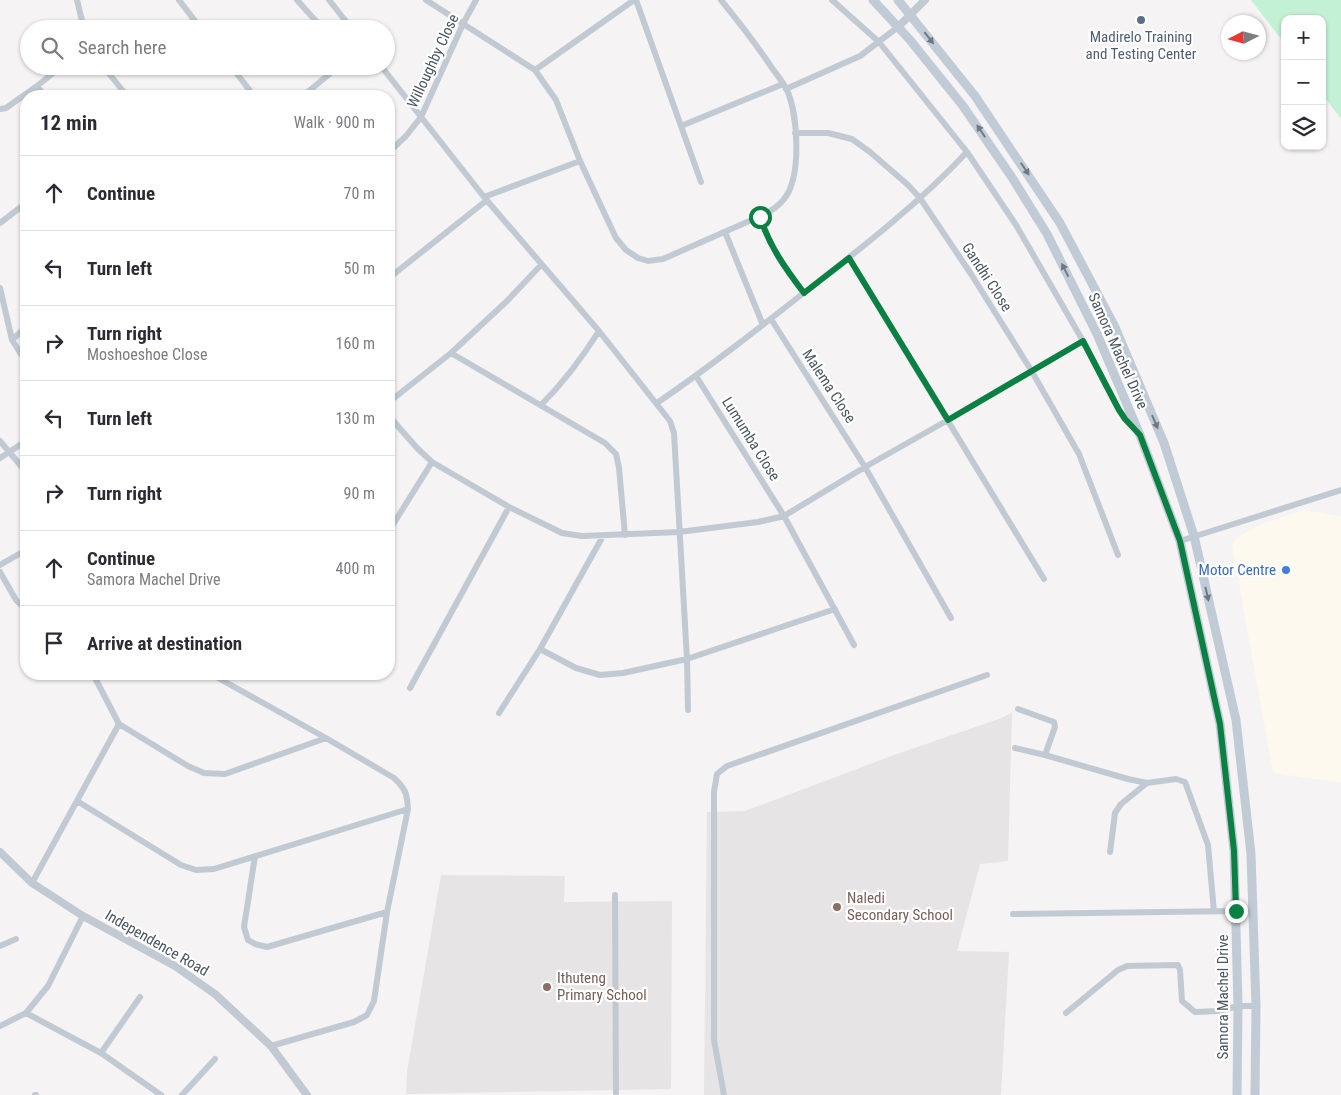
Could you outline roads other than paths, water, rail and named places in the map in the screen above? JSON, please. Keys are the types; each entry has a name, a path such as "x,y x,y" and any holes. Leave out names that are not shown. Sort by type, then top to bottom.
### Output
{"main road":[{"name":"Samora Machel Drive","path":"873,0 898,27 963,106 1013,179 1047,234 1097,334 1140,435 1180,541 1220,724 1234,851 1238,1006 1237,1095"},
{"name":"Samora Machel Drive","path":"898,0 975,96 1060,223 1114,325 1164,443 1194,536 1236,720 1251,854 1256,1006 1255,1095"}],"street":[{"path":"77,0 82,20"},
{"path":"179,0 194,20"},
{"path":"297,0 315,20"},
{"path":"330,0 345,20"},
{"path":"426,0 535,70 556,100 580,161 616,238 626,250 638,258 648,261 663,258 760,217 774,209 785,199 796,167 795,133 791,104 785,86 752,37 721,0"},
{"name":"Willoughby Close","path":"395,146 421,117 463,24 476,0"},
{"path":"535,70 635,0 701,182"},
{"path":"832,0 879,42 967,152 1016,225 1083,341 1119,410 1140,435"},
{"path":"681,126 860,56 898,27 925,0"},
{"path":"31,90 51,75"},
{"path":"110,75 122,90"},
{"path":"238,75 249,90"},
{"path":"310,90 328,75"},
{"path":"388,75 486,199 598,331 670,420 674,433 687,659 688,710"},
{"path":"37,86 40,90"},
{"path":"0,109 6,108 20,98"},
{"name":"Gandhi Close","path":"795,133 828,133 852,139 870,152 920,198 972,274 1031,370 1083,462 1118,555"},
{"path":"657,403 696,376 849,258 920,198 967,152"},
{"path":"395,273 486,199 580,161"},
{"path":"0,223 20,208"},
{"path":"760,217 770,245 804,293"},
{"path":"725,232 763,325"},
{"path":"849,258 1044,579"},
{"path":"395,397 452,354 508,301 541,265"},
{"path":"0,288 12,340 20,353"},
{"name":"Malema Close","path":"771,319 865,467 950,618"},
{"path":"541,405 581,360 598,331"},
{"path":"12,340 20,333"},
{"path":"395,423 432,462 510,507 562,533 582,536 603,536 679,532 758,522 784,516 1083,341"},
{"path":"452,354 605,443 616,454 620,468 625,535"},
{"name":"Lumumba Close","path":"696,376 784,516 854,645"},
{"path":"0,440 20,465"},
{"path":"0,458 20,446"},
{"path":"395,521 432,462"},
{"path":"1180,541 1341,490"},
{"path":"410,688 510,507"},
{"path":"499,713 540,649 603,536"},
{"path":"0,565 20,553"},
{"path":"0,572 20,604"},
{"path":"540,649 576,668 600,675 623,673 687,659 835,609"},
{"path":"724,1095 714,1040 714,792 717,774 727,766 988,675"},
{"path":"96,680 119,724 188,766 204,772 225,774 326,738"},
{"path":"222,680 394,778 404,787 407,797 408,809 387,912 374,1001 367,1015 354,1022 270,1046"},
{"path":"1018,709 1051,721 1055,725 1045,755"},
{"path":"32,883 119,724"},
{"path":"1015,748 1093,768 1124,779 1148,783 1181,780 1187,785 1208,845 1214,912"},
{"path":"1110,852 1115,813 1118,807 1148,783"},
{"path":"77,801 181,865 196,870 214,869 408,809"},
{"name":"Independence Road","path":"0,852 32,883 83,916 175,966 215,994 270,1046 307,1095"},
{"path":"255,856 244,927 248,940 255,944 267,947 387,912"},
{"path":"616,895 616,1095"},
{"path":"1013,914 1236,911"},
{"path":"0,1026 26,1012 48,986 83,916"},
{"path":"0,946 16,939"},
{"path":"1066,1013 1118,970 1126,966 1178,965 1182,1001 1194,1012 1219,1012 1238,1006 1256,1006"},
{"path":"101,1053 140,996"},
{"path":"26,1012 101,1053 161,1095"},
{"path":"182,1095 215,1060"},
{"path":"149,1095 154,1089"}],"place":[{"name":"Madirelo Training and Testing Center","path":"1141,20"},
{"name":"Motor Centre","path":"1286,570"},
{"name":"Naledi Secondary School","path":"837,907"},
{"name":"Ithuteng Primary School","path":"547,987"}]}
